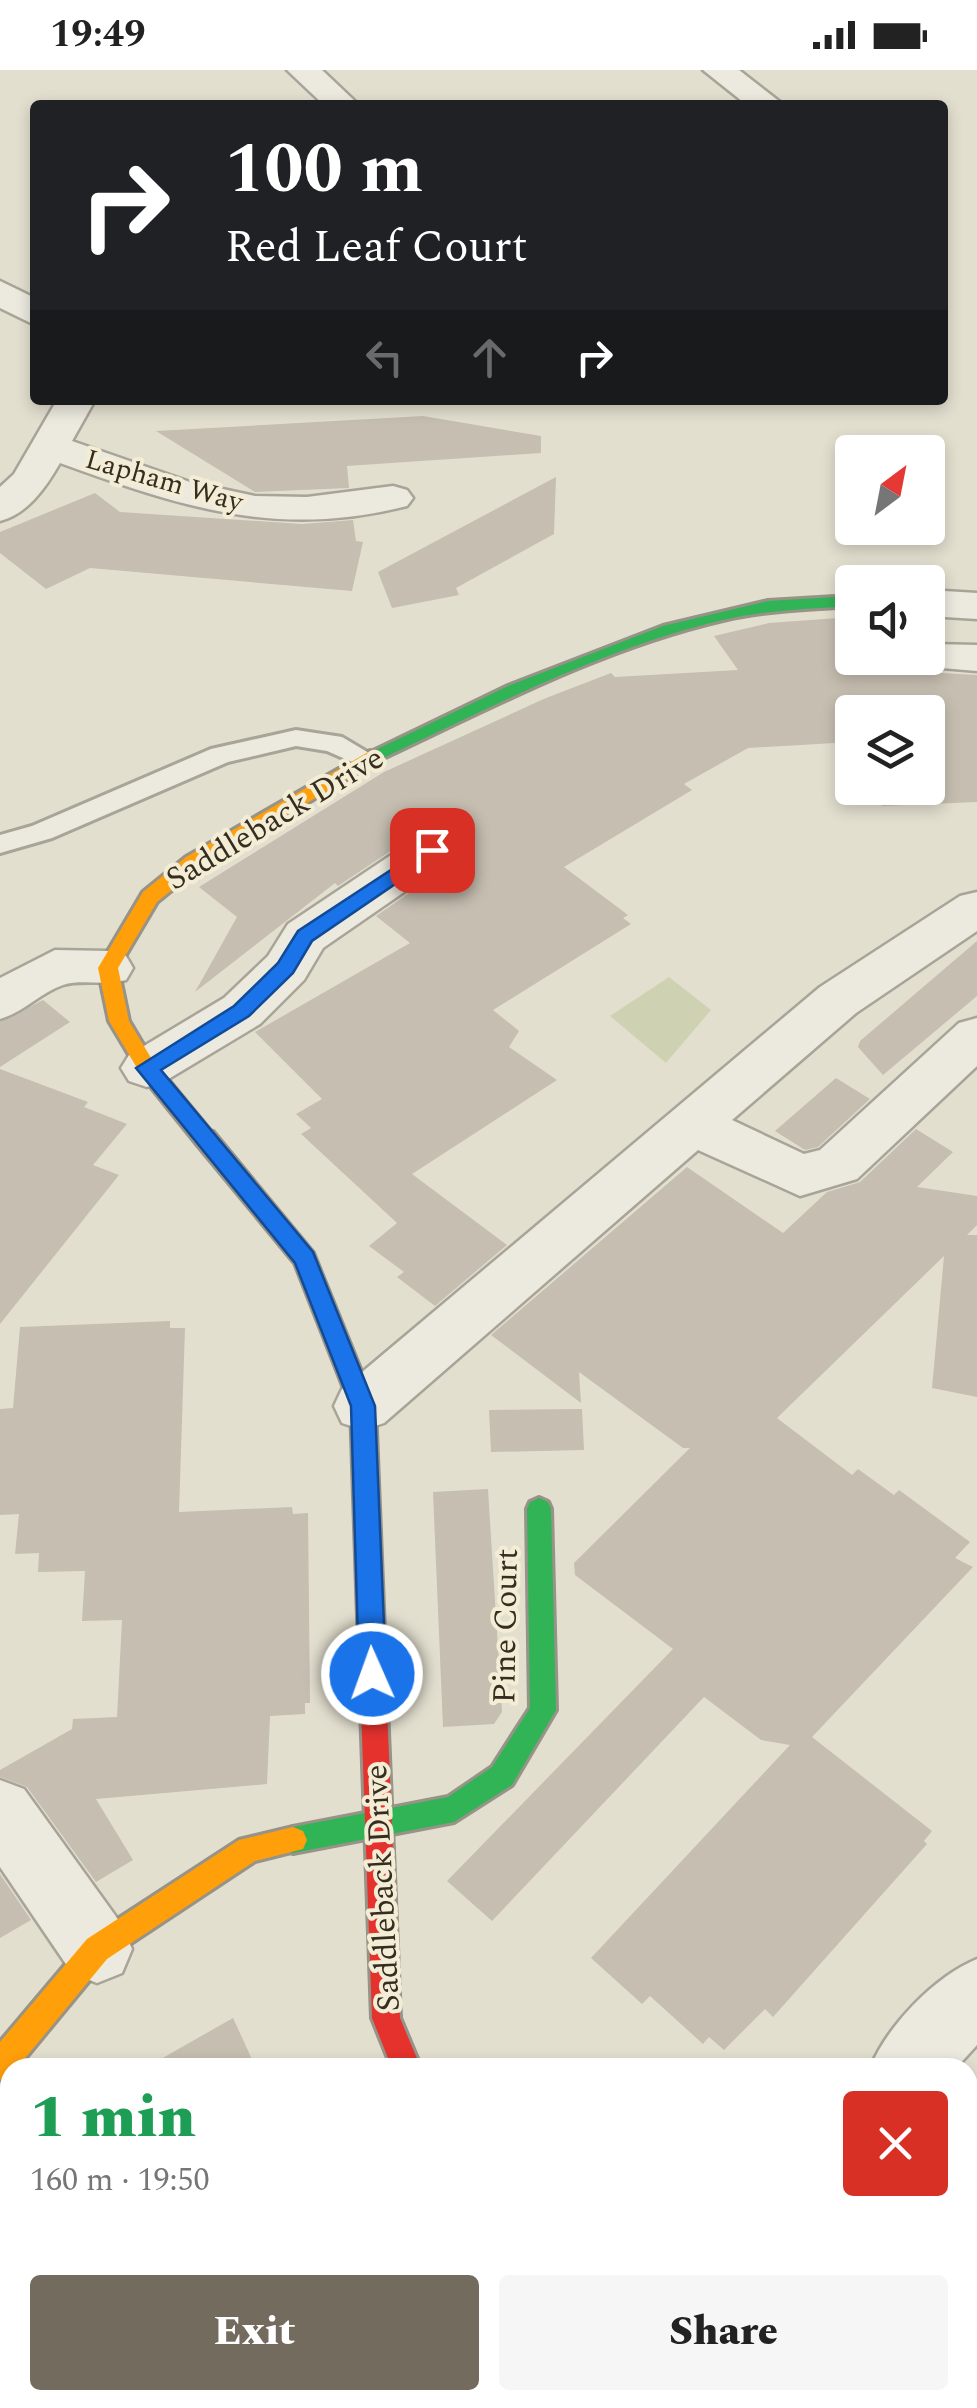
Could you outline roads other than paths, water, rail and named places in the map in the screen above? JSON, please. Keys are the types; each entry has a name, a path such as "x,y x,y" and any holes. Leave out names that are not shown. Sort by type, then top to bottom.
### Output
{"street":[{"path":"303,70 337,100"},
{"path":"720,70 761,100"},
{"path":"0,292 30,311"},
{"name":"Lapham Way","path":"73,405 48,446 178,490 257,508 327,509 393,498"},
{"path":"0,510 30,480 48,446"},
{"name":"Saddleback Drive","path":"402,2058 386,2018 363,1406 305,1259 147,1068 119,1020 108,968 150,897 194,862 366,759 530,685 670,631 766,606 835,602"},
{"path":"945,604 977,606"},
{"path":"945,657 977,658"},
{"path":"147,1068 242,1011 286,968 305,936 432,850"},
{"path":"363,1406 838,1000 977,908"},
{"path":"0,1001 55,967 108,968"},
{"path":"690,1123 800,1176 838,1165 977,1036"},
{"name":"Pine Court","path":"6,2058 96,1949 249,1849 378,1827 454,1809 502,1776 542,1710 539,1510"},
{"path":"0,1811 96,1949"},
{"path":"916,2058 977,1994"}],"lane":[{"path":"0,844 42,832 220,755 296,738 333,743 366,759"}]}
